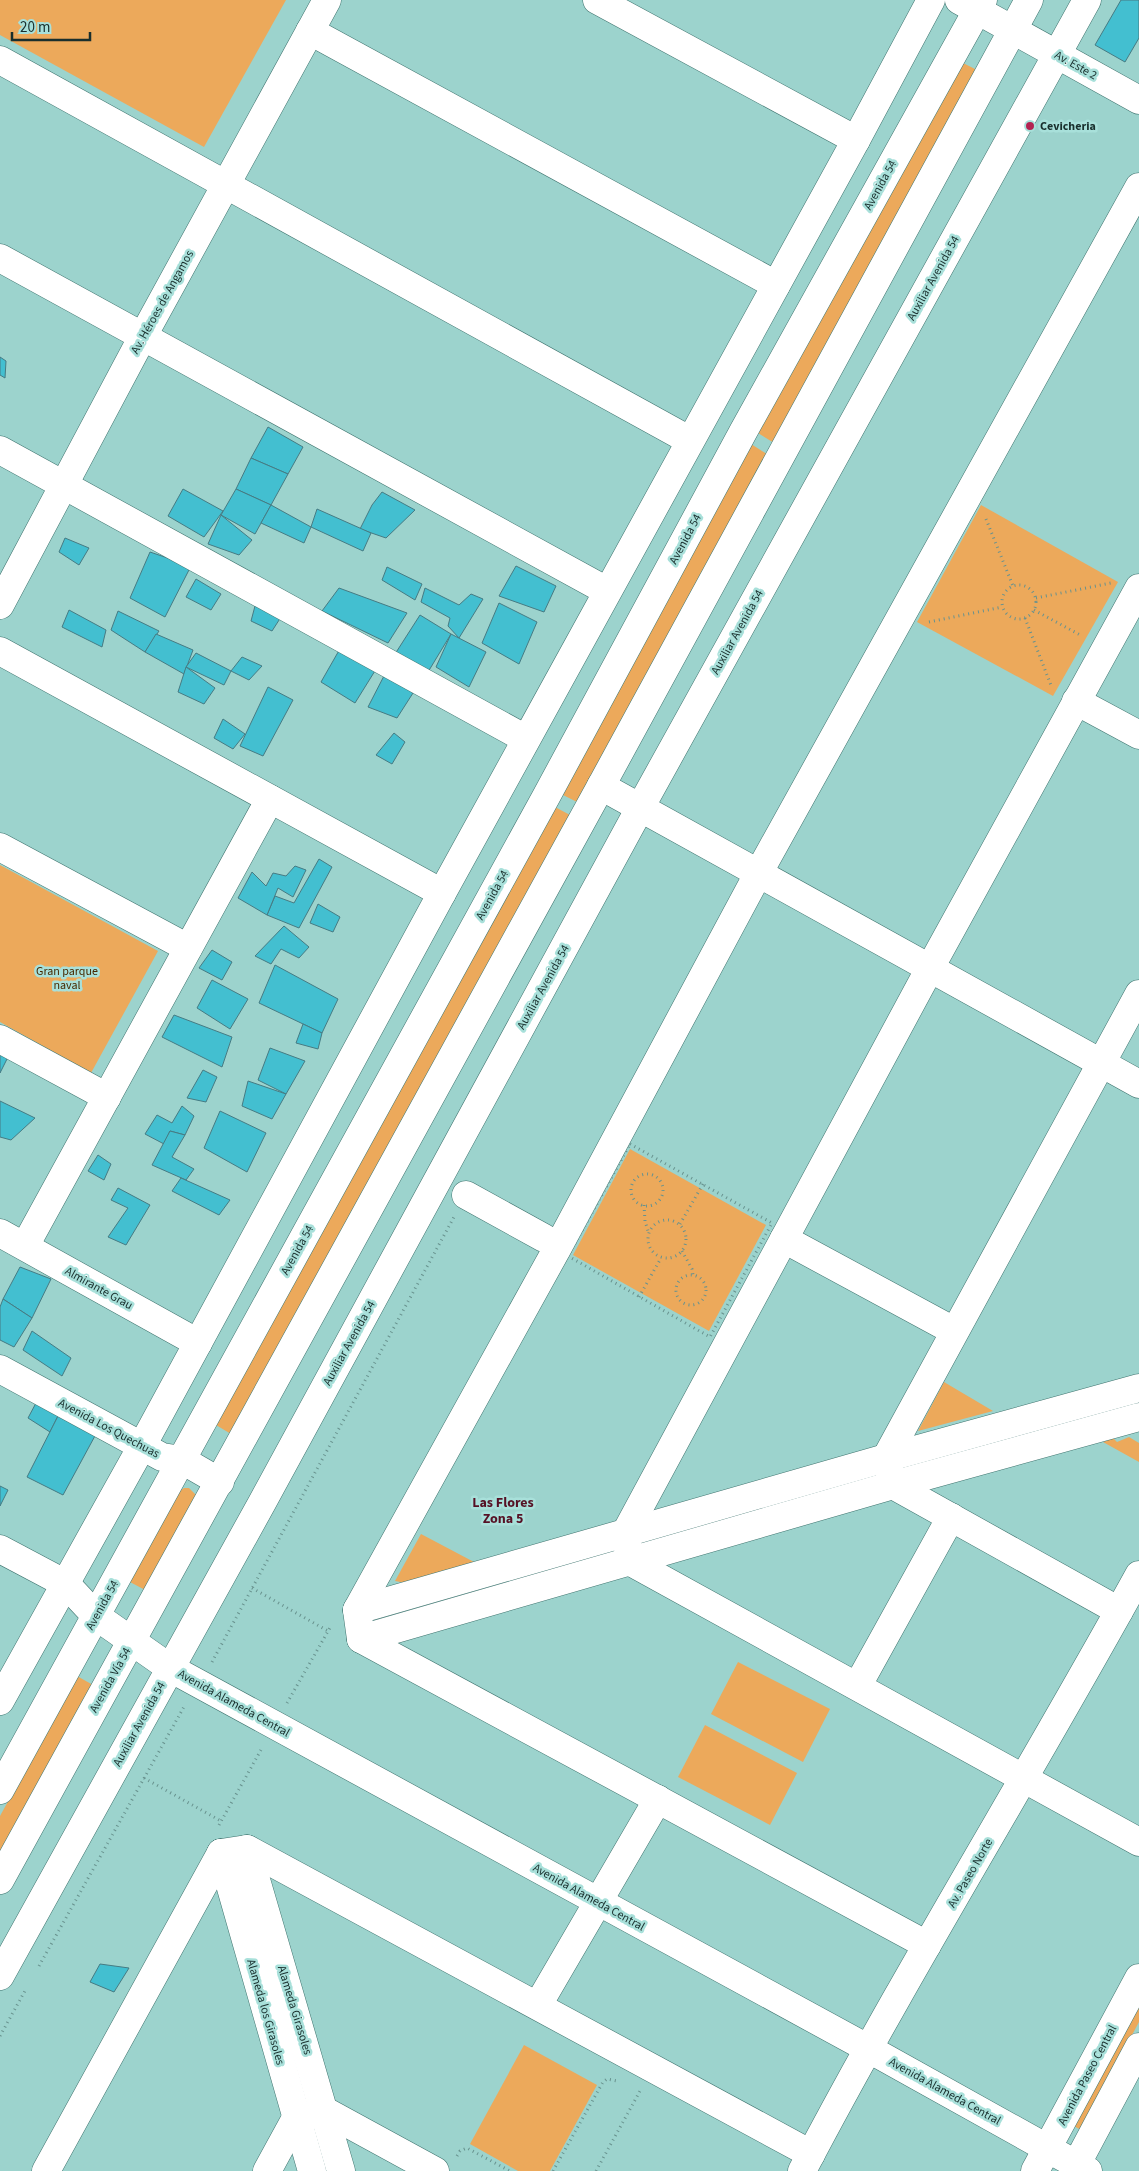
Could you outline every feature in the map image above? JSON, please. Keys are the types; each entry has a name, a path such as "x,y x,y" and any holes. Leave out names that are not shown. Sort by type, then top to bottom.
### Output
{"street":[{"name":"Av. Héroes de Angamos","path":"0,604 143,336 327,0"},
{"path":"597,0 856,140"},
{"path":"0,1701 142,1446 689,440 856,140 931,0"},
{"path":"220,1482 1029,0"},
{"name":"Auxiliar Avenida 54","path":"0,1976 640,808 1087,0"},
{"name":"Av. Este 2","path":"973,3 1013,30 1139,100"},
{"name":"Avenida 54","path":"0,1790 547,795 973,3"},
{"path":"310,31 776,285"},
{"path":"0,60 689,440"},
{"path":"361,1638 357,1610 562,1238 758,874 1139,187"},
{"path":"0,258 607,591"},
{"path":"0,450 526,739"},
{"path":"1139,588 1064,695 930,968 625,1534 631,1562 1139,1842"},
{"path":"0,650 442,893"},
{"path":"1064,695 1139,735"},
{"path":"601,786 1139,1084"},
{"path":"24,1246 108,1097 270,799"},
{"path":"0,847 188,948"},
{"path":"1119,1611 893,1485 886,1458 1139,994"},
{"path":"0,1039 108,1097"},
{"path":"466,1195 544,1238"},
{"name":"Almirante Grau","path":"0,1233 198,1343"},
{"path":"784,1239 954,1332"},
{"name":"Avenida Los Quechuas","path":"0,1369 162,1457 182,1460 220,1482"},
{"path":"357,1610 886,1458 1139,1388"},
{"path":"361,1638 631,1562 893,1485 1139,1417"},
{"name":"Avenida Vía 54","path":"0,1880 220,1482"},
{"path":"858,1686 951,1518"},
{"name":"Avenida Alameda Central","path":"0,1548 66,1584 96,1616 170,1668 869,2049 1041,2159 1079,2169"},
{"name":"Av. Paseo Norte","path":"806,2163 928,1944 1025,1779 1139,1575"},
{"path":"361,1638 928,1944"},
{"path":"538,2005 658,1799"},
{"path":"46,2171 221,1853 247,1849 538,2005 806,2163"},
{"name":"Alameda Girasoles","path":"247,1849 341,2171"},
{"name":"Alameda los Girasoles","path":"221,1853 312,2171"},
{"name":"Avenida Paseo Central","path":"1041,2159 1139,1978"},
{"path":"1079,2169 1137,2057"},
{"path":"267,2171 296,2118 325,2111 444,2166"}],"path":[{"path":"983,512 1013,586"},
{"path":"1036,598 1110,582"},
{"path":"1013,586 1027,586 1036,598 1034,610 1025,618 1013,619 1002,607 1003,596 1013,586"},
{"path":"921,624 1002,607"},
{"path":"1034,610 1088,640"},
{"path":"1025,618 1064,695"},
{"path":"630,1144 703,1184 772,1223 710,1337 568,1256 630,1144"},
{"path":"641,1175 652,1175 660,1181 663,1191 655,1204 644,1205 636,1200 631,1192 632,1186 641,1175"},
{"path":"680,1224 703,1184"},
{"path":"208,1669 466,1195"},
{"path":"644,1205 645,1221 649,1232 648,1244 655,1254 661,1258 673,1258 682,1251 686,1243 686,1237 680,1224 669,1220 657,1223 649,1232"},
{"path":"682,1251 692,1268 693,1275"},
{"path":"639,1297 661,1258"},
{"path":"693,1275 702,1280 705,1294 699,1303 689,1305 680,1301 676,1288 677,1283 684,1276 693,1275"},
{"path":"252,1588 328,1631"},
{"path":"38,1967 189,1698"},
{"path":"144,1778 221,1821"},
{"path":"0,2036 29,1984"},
{"path":"553,2171 603,2082 606,2079 625,2083"},
{"path":"596,2171 641,2089 634,2085"},
{"path":"444,2166 460,2151 467,2148 510,2171"}],"green space":[{"path":"0,0 286,0 204,147 0,35"},
{"path":"963,63 977,70 774,443 758,433"},
{"path":"751,444 767,454 577,802 563,795"},
{"path":"981,505 1118,582 1053,696 917,622"},
{"path":"555,807 570,815 231,1434 216,1425"},
{"name":"Gran parque naval","path":"0,865 158,951 91,1073 0,1022"},
{"path":"630,1149 766,1225 709,1331 573,1255"},
{"path":"944,1382 993,1411 918,1431"},
{"path":"1129,1437 1139,1443 1139,1462 1103,1442 1113,1438 1117,1442"},
{"path":"184,1488 189,1488 197,1496 147,1591 130,1582 179,1492"},
{"path":"421,1534 474,1562 406,1583 395,1581"},
{"path":"738,1662 830,1709 803,1762 711,1714"},
{"path":"77,1676 93,1685 0,1855 0,1816"},
{"path":"705,1725 797,1773 770,1825 678,1777"},
{"path":"1139,2000 1139,2022 1081,2130 1072,2125"},
{"path":"524,2045 597,2085 550,2171 518,2171 470,2144"}],"building":[{"path":"1121,0 1139,0 1139,38 1125,62 1095,45"},
{"path":"0,357 6,361 5,378 0,375"},
{"path":"268,427 303,447 288,474 251,458"},
{"path":"251,458 288,474 271,505 236,489"},
{"path":"183,489 223,511 204,537 168,516"},
{"path":"236,489 271,505 255,534 221,515"},
{"path":"382,492 415,510 386,538 360,529 372,505"},
{"path":"271,505 311,527 304,543 261,523"},
{"path":"317,509 371,533 363,551 311,527"},
{"path":"221,515 252,540 239,555 208,544"},
{"path":"65,538 89,548 79,565 59,552"},
{"path":"150,552 191,566 165,617 130,598"},
{"path":"516,566 556,586 544,612 499,596"},
{"path":"387,567 422,584 415,600 382,580"},
{"path":"196,579 221,594 211,610 186,597"},
{"path":"339,588 407,613 388,643 322,611"},
{"path":"425,588 459,605 471,594 483,599 459,638 448,626 450,618 421,602"},
{"path":"499,603 537,622 519,664 482,643"},
{"path":"255,606 281,617 272,631 251,621"},
{"path":"69,610 106,630 102,647 62,627"},
{"path":"118,611 159,631 145,652 111,630"},
{"path":"420,615 451,634 428,672 395,654"},
{"path":"156,634 193,650 184,674 145,652"},
{"path":"451,634 486,652 469,687 436,667"},
{"path":"345,640 378,666 355,703 321,682"},
{"path":"196,653 231,671 224,685 186,667"},
{"path":"242,657 262,666 249,680 231,671"},
{"path":"186,667 215,688 204,704 178,692"},
{"path":"386,672 413,693 397,718 368,707"},
{"path":"268,687 293,700 263,756 240,746"},
{"path":"223,719 245,734 233,749 214,738"},
{"path":"394,733 405,742 392,764 376,755"},
{"path":"319,859 332,867 299,928 267,915 275,896 294,903"},
{"path":"295,866 306,870 293,897 278,888 267,915 238,898 252,872 266,886 273,873 286,876"},
{"path":"318,904 340,917 333,932 310,923"},
{"path":"284,926 309,947 299,958 281,949 271,964 255,956"},
{"path":"212,950 232,962 222,980 199,968"},
{"path":"275,965 338,999 322,1033 259,1003"},
{"path":"212,980 248,999 230,1029 197,1008"},
{"path":"174,1015 232,1037 222,1067 162,1037"},
{"path":"303,1024 322,1033 318,1049 296,1043"},
{"path":"0,1048 11,1051 0,1073"},
{"path":"270,1048 305,1061 286,1094 258,1080"},
{"path":"203,1070 217,1077 206,1102 187,1098"},
{"path":"248,1081 286,1094 272,1119 242,1106"},
{"path":"0,1101 35,1118 11,1140 0,1137"},
{"path":"182,1106 194,1116 185,1135 170,1131 164,1144 145,1134 157,1115 172,1123"},
{"path":"220,1111 266,1133 247,1172 204,1148"},
{"path":"170,1131 185,1135 172,1157 194,1169 186,1180 152,1165"},
{"path":"98,1155 111,1164 104,1180 88,1171"},
{"path":"181,1178 230,1200 219,1215 172,1191"},
{"path":"118,1188 150,1205 126,1245 108,1237 128,1208 111,1200"},
{"path":"20,1267 51,1279 32,1318 3,1299"},
{"path":"3,1299 32,1318 14,1347 0,1340 0,1307"},
{"path":"32,1331 71,1358 62,1376 23,1350"},
{"path":"36,1403 58,1416 50,1432 28,1418"},
{"path":"58,1416 96,1434 63,1495 27,1477"},
{"path":"0,1486 8,1490 0,1506"},
{"path":"100,1964 129,1968 114,1992 90,1982"}],"place":[{"name":"Cevicheria","path":"1030,126"}],"district":[{"name":"Las Flores Zona 5","path":"503,1510"}]}
